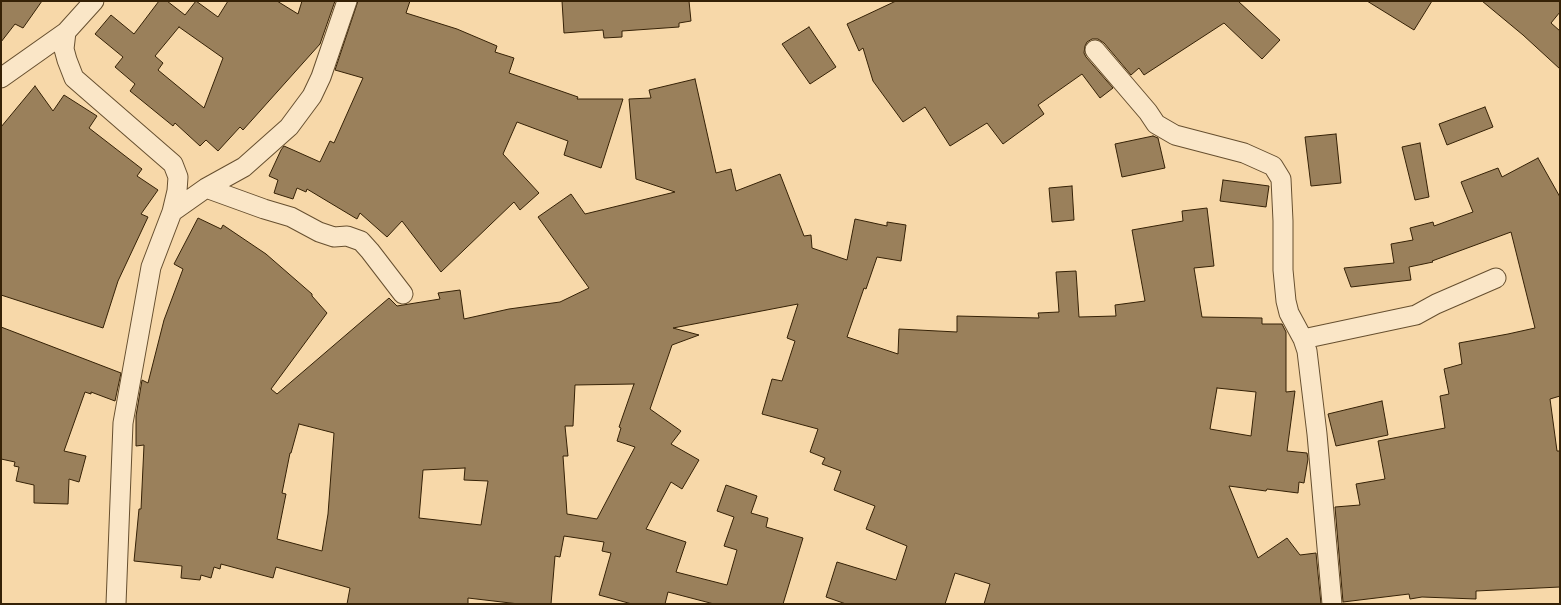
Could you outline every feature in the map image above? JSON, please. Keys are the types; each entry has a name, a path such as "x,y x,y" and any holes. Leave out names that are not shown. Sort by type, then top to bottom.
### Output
{"street":[{"path":"1,78 66,32 94,1"},
{"path":"172,212 206,188 244,167 289,127 302,112 321,77 347,1"},
{"path":"66,32 64,48 74,78 173,164 178,177 172,212 150,267 123,423 116,604"},
{"path":"1095,50 1156,124 1175,135 1244,153 1274,166 1281,179 1283,196 1282,270 1289,313 1303,339 1307,351 1317,434 1332,604"},
{"path":"206,188 291,218 319,232 334,236 347,236 361,241 403,294"},
{"path":"1303,339 1416,315 1436,304 1496,278"}],"building":[{"path":"1,1 42,1 23,28 15,24 1,42"},
{"path":"159,1 167,1 185,15 196,1 218,17 228,1 277,1 298,14 302,1 335,1 320,44 243,130 240,127 218,151 206,140 200,146 175,123 173,126 130,91 135,84 115,67 123,57 95,34 111,15 134,34","holes":["179,27 223,58 204,108 158,70 163,63 155,56"]},
{"path":"358,1 410,1 406,13 457,29 497,46 495,52 514,58 509,73 578,97 577,99 623,99 601,168 564,155 568,141 517,122 503,154 539,193 520,210 514,202 441,272 402,221 387,237 360,213 357,219 307,189 306,192 297,188 293,199 274,193 278,180 269,176 284,146 320,162 330,141 334,143 363,78 335,70"},
{"path":"562,1 689,1 691,21 679,23 679,27 622,31 622,37 604,38 603,30 564,33"},
{"path":"896,1 1238,1 1280,40 1262,59 1224,23 1144,75 1139,68 1131,75 1104,43 1098,39 1092,39 1087,42 1084,53 1113,88 1100,98 1082,74 1038,105 1044,114 1003,144 987,123 950,146 925,107 903,122 873,81 863,48 859,51 847,24"},
{"path":"1367,1 1432,1 1414,30"},
{"path":"1482,1 1560,1 1560,12 1551,23 1560,31 1560,69 1523,35"},
{"path":"809,27 836,67 810,84 782,44"},
{"path":"695,79 716,173 731,169 736,191 780,174 804,236 811,235 812,248 847,260 855,219 887,226 887,222 906,225 901,261 877,257 847,337 898,354 899,329 957,332 957,316 1039,318 1038,313 1059,312 1056,272 1076,271 1079,317 1116,316 1115,305 1145,301 1132,230 1183,221 1182,211 1207,208 1214,266 1194,268 1202,317 1262,318 1262,324 1282,324 1286,332 1286,392 1295,391 1287,451 1307,453 1308,459 1304,483 1299,482 1298,493 1229,486 1258,558 1287,538 1300,555 1316,553 1321,604 984,604 990,584 955,573 945,604 846,604 826,597 837,562 896,580 907,546 866,529 875,506 834,490 841,471 822,464 825,458 810,452 818,429 762,414 772,379 782,381 795,341 787,338 798,304 673,328 699,335 672,345 650,409 681,431 671,444 699,460 682,489 671,482 646,529 686,542 676,572 727,585 737,550 724,546 734,517 717,511 726,485 757,496 751,513 768,518 766,527 803,538 783,604 714,604 668,592 665,604 632,604 599,595 611,553 602,551 604,542 564,536 560,557 555,556 551,604 519,604 468,598 468,604 347,604 350,588 276,567 273,578 221,564 220,569 214,567 211,578 201,575 200,580 181,578 182,566 134,561 139,509 141,509 144,445 136,446 136,416 142,380 148,383 164,320 183,269 174,264 198,218 221,229 223,225 266,254 312,294 327,313 271,389 277,394 389,298 397,306 440,299 438,293 460,290 464,319 509,309 560,302 589,288 538,217 571,194 585,214 675,192 636,179 629,99 651,98 649,90","holes":["634,384 619,427 621,428 617,441 635,447 597,519 567,514 563,456 568,456 565,426 573,426 575,385","1217,388 1256,392 1251,436 1210,429","299,424 334,433 328,514 322,551 277,539 286,494 282,493","465,468 464,480 488,481 481,525 419,518 423,470"]},
{"path":"35,86 53,111 64,95 97,116 89,128 142,169 137,176 158,190 141,214 148,217 118,281 103,328 1,295 1,127"},
{"path":"1485,107 1493,127 1447,145 1439,124"},
{"path":"1336,134 1341,183 1311,186 1305,137"},
{"path":"1153,136 1158,138 1165,168 1122,177 1115,144"},
{"path":"1420,143 1429,197 1415,200 1402,147"},
{"path":"1538,158 1560,197 1560,396 1550,399 1557,451 1560,451 1560,587 1476,591 1476,599 1422,597 1410,599 1409,594 1343,602 1335,507 1360,505 1356,484 1385,479 1378,441 1445,428 1440,396 1449,394 1444,369 1462,364 1459,343 1535,328 1511,232 1433,262 1409,267 1411,280 1351,287 1344,268 1394,263 1391,244 1413,240 1410,228 1433,222 1434,226 1473,212 1461,182 1498,168 1502,177"},
{"path":"1223,180 1269,186 1266,207 1220,201"},
{"path":"1072,186 1074,220 1052,222 1049,188"},
{"path":"1,327 121,373 115,401 91,392 91,394 85,392 64,451 86,456 79,482 69,479 68,504 34,503 34,485 16,481 19,467 14,466 15,462 1,459"},
{"path":"1382,401 1388,435 1336,446 1328,414"}]}
